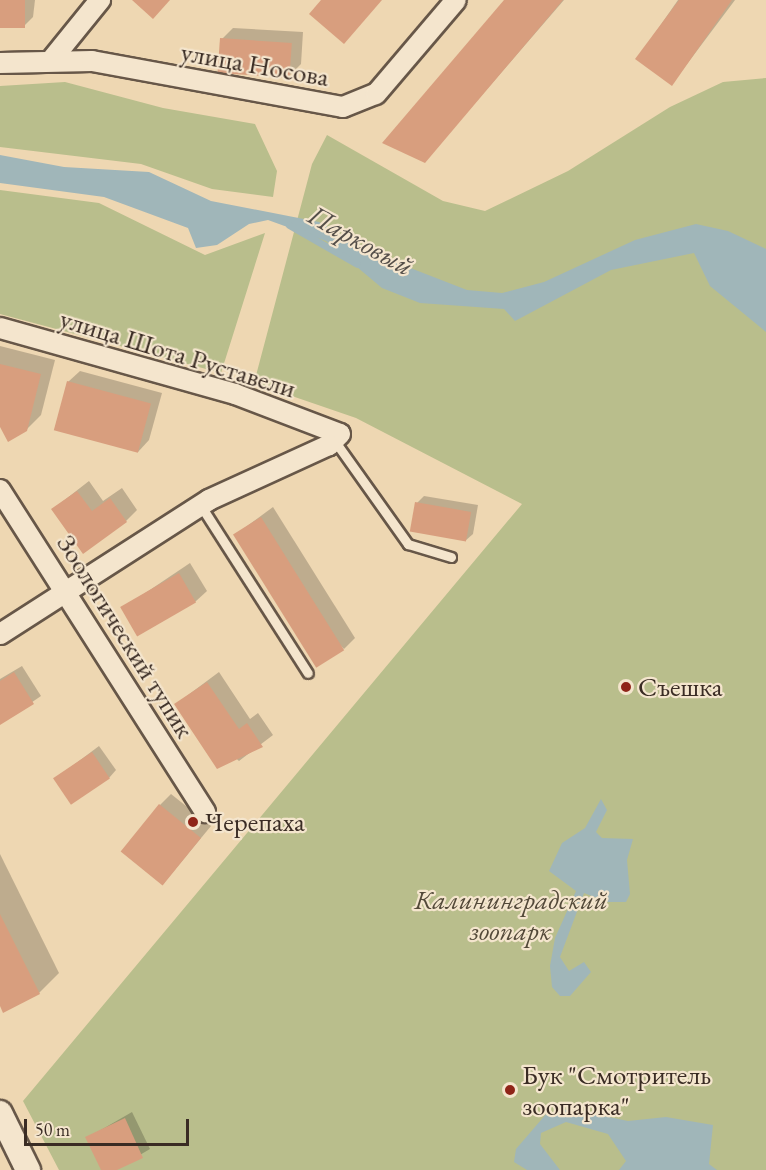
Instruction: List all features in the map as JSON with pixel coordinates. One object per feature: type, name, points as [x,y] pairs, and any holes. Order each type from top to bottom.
[{"type":"street","points":[[53,58],[100,0]]},
{"type":"street","name":"улица Носова","points":[[0,63],[53,58],[343,107],[376,94],[456,0]]},
{"type":"street","name":"улица Шота Руставели","points":[[0,328],[235,394],[337,437]]},
{"type":"street","points":[[0,634],[68,594],[201,506],[337,437]]},
{"type":"street","name":"Зоологический тупик","points":[[0,490],[205,812]]},
{"type":"street","points":[[0,1113],[28,1170]]},
{"type":"lane","points":[[337,437],[408,544],[451,557]]},
{"type":"lane","points":[[201,506],[308,673]]},
{"type":"green space","name":"Калининградский зоопарк","points":[[766,78],[766,1170],[59,1170],[23,1101],[522,504],[356,418],[254,383],[312,164],[327,135],[443,201],[485,211],[568,171],[670,107],[723,82]]},
{"type":"green space","points":[[65,82],[163,108],[255,124],[277,171],[273,197],[212,189],[141,164],[0,147],[0,86]]},
{"type":"green space","points":[[0,190],[99,203],[205,255],[265,233],[221,373],[0,314]]},
{"type":"water","points":[[0,155],[64,167],[149,172],[211,201],[319,222],[382,257],[467,290],[502,293],[544,282],[635,240],[696,224],[728,231],[766,249],[766,332],[710,286],[694,253],[611,270],[515,321],[504,309],[420,303],[382,288],[326,241],[268,220],[249,224],[217,245],[196,248],[188,228],[104,197],[0,183]]},
{"type":"water","points":[[601,799],[607,810],[596,832],[602,838],[633,839],[627,860],[630,894],[626,902],[607,902],[584,893],[560,957],[569,971],[584,962],[591,972],[570,996],[560,996],[552,987],[550,966],[555,938],[576,891],[549,871],[562,843],[585,828]]},
{"type":"water","points":[[570,1109],[628,1121],[666,1117],[713,1125],[709,1164],[717,1170],[619,1170],[626,1161],[608,1134],[566,1122],[541,1133],[540,1144],[560,1170],[527,1170],[514,1162],[516,1149],[547,1113]]},
{"type":"building","points":[[0,0],[25,0],[25,28],[0,28]]},
{"type":"building","points":[[132,0],[170,0],[153,19]]},
{"type":"building","points":[[321,0],[382,0],[344,44],[309,14]]},
{"type":"building","points":[[504,0],[563,0],[425,163],[382,143]]},
{"type":"building","points":[[679,0],[732,0],[672,86],[635,59]]},
{"type":"building","points":[[220,38],[292,43],[289,78],[218,73]]},
{"type":"building","points":[[0,364],[41,374],[27,431],[8,442],[0,427]]},
{"type":"building","points":[[67,381],[151,404],[138,453],[54,430]]},
{"type":"building","points":[[77,491],[92,511],[110,498],[127,522],[83,554],[51,509]]},
{"type":"building","points":[[415,502],[471,512],[466,541],[410,532]]},
{"type":"building","points":[[261,517],[344,650],[316,668],[233,534]]},
{"type":"building","points":[[179,573],[196,602],[137,636],[120,607]]},
{"type":"building","points":[[14,672],[34,704],[0,725],[0,681]]},
{"type":"building","points":[[207,682],[239,729],[247,723],[263,747],[217,769],[174,704]]},
{"type":"building","points":[[92,752],[110,779],[71,805],[53,778]]},
{"type":"building","points":[[159,804],[201,838],[163,885],[121,851]]},
{"type":"building","points":[[0,914],[40,994],[3,1013],[0,1006]]},
{"type":"building","points":[[125,1118],[143,1158],[117,1170],[101,1170],[85,1137]]},
{"type":"waterway","name":"Парковый","points":[[289,225],[357,264]]},
{"type":"place","name":"Съешка","points":[[626,687]]},
{"type":"place","name":"Черепаха","points":[[193,822]]},
{"type":"place","name":"Бук \"Смотритель зоопарка\"","points":[[510,1090]]}]
